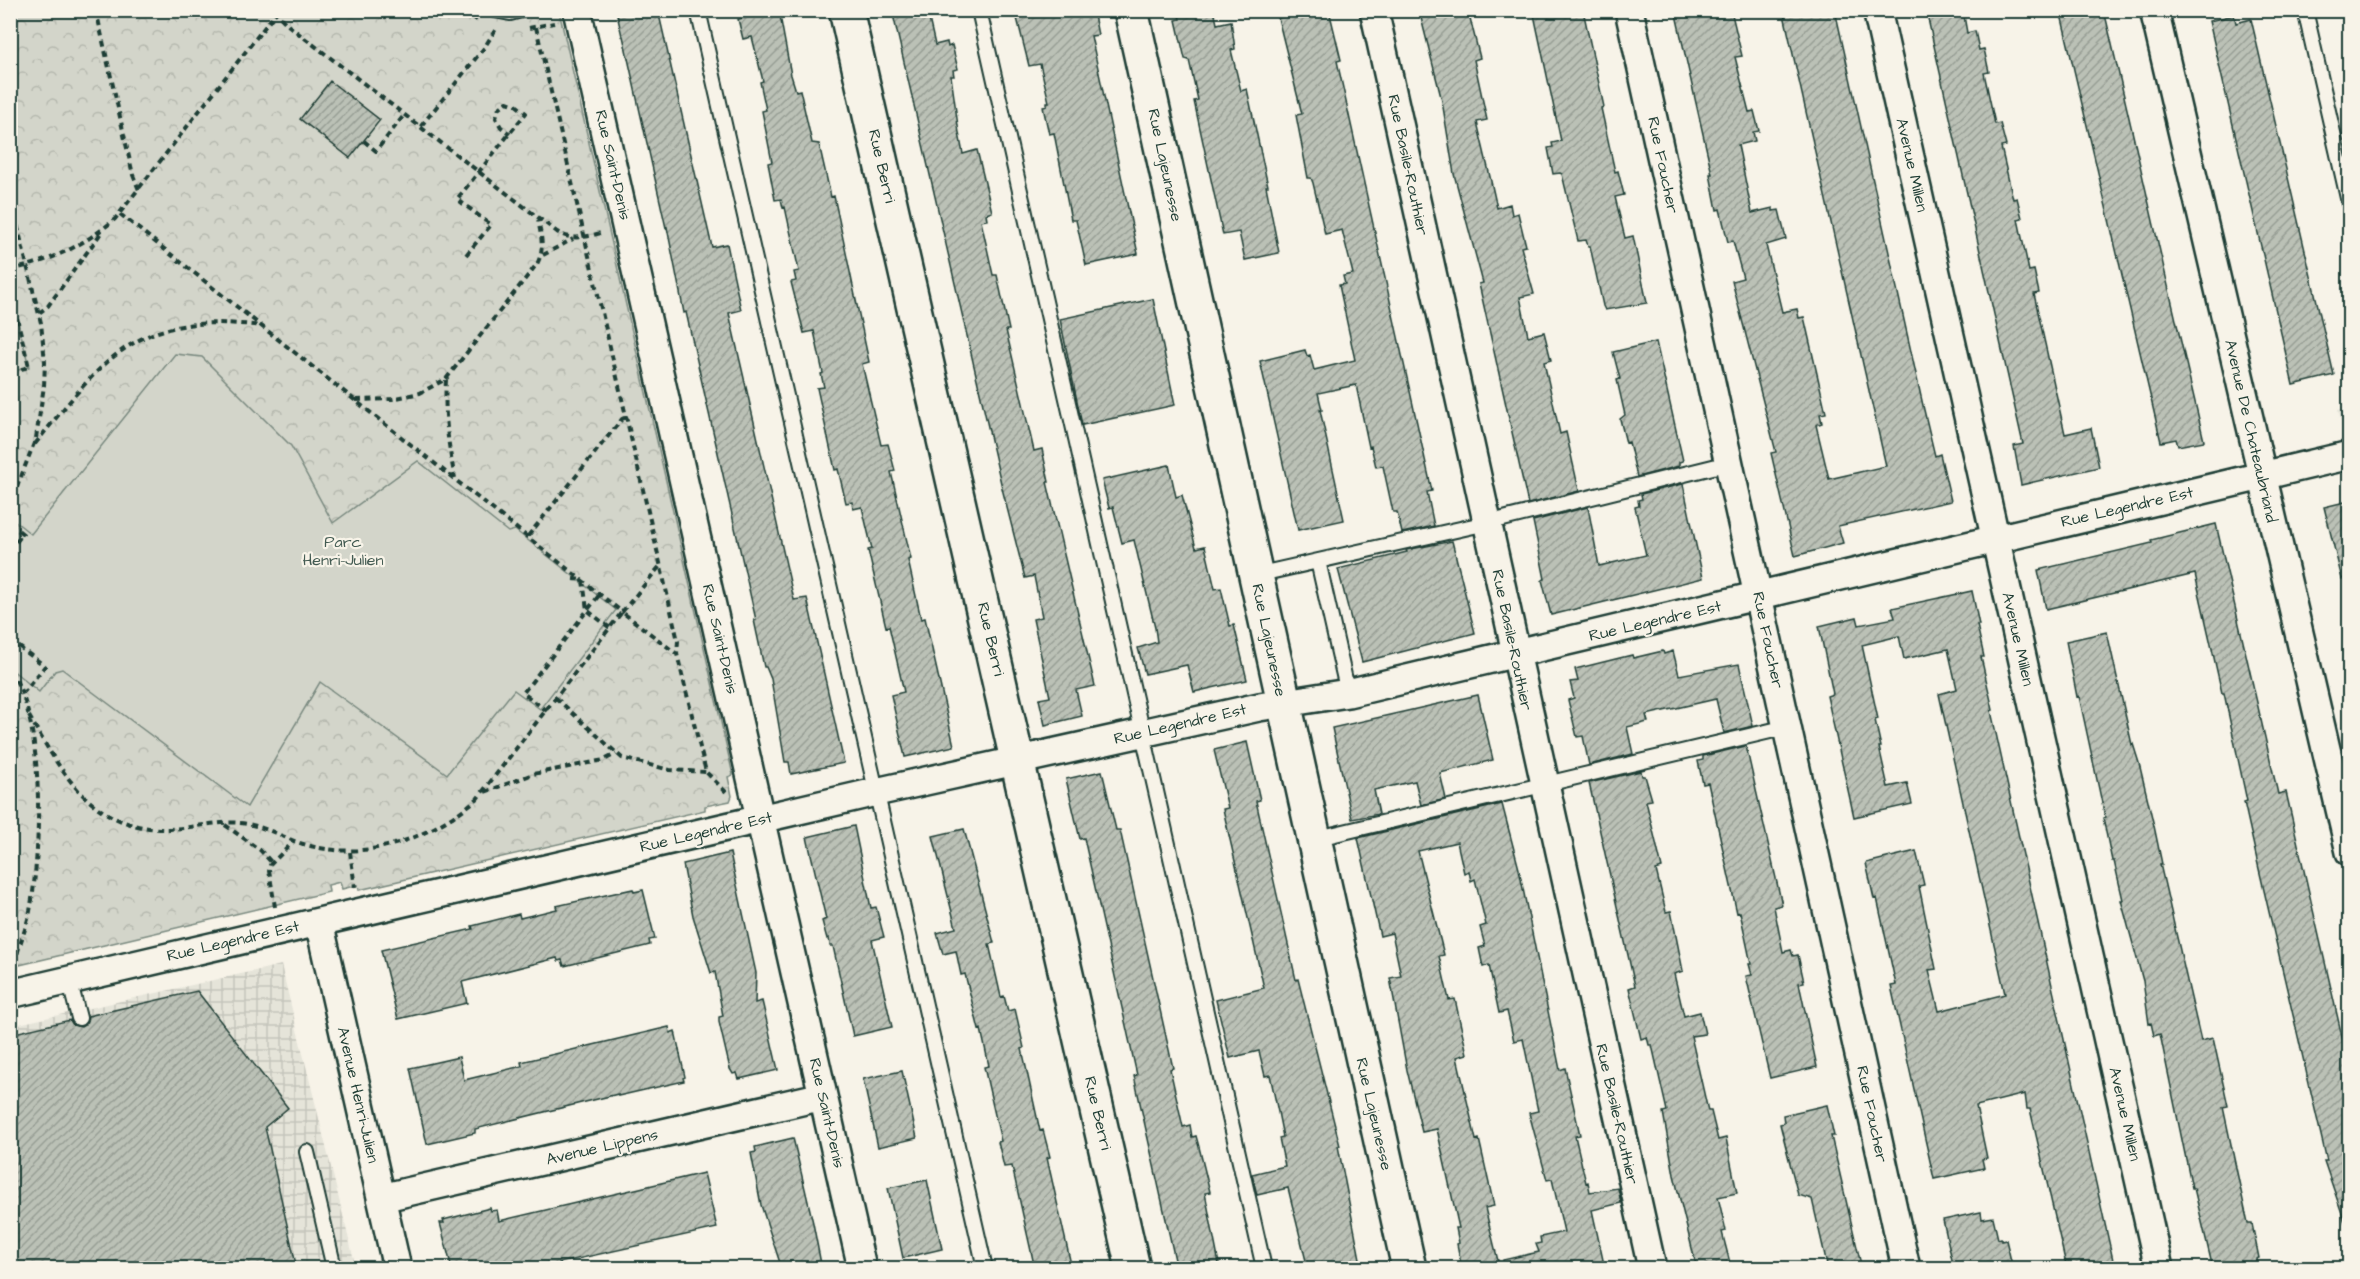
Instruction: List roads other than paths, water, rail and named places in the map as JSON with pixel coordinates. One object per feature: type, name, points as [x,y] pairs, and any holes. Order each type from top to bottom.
[{"type":"main road","name":"Rue Berri","points":[[846,10],[1133,1269]]},
{"type":"main road","name":"Rue Lajeunesse","points":[[1131,10],[1312,839],[1409,1269]]},
{"type":"street","name":"Rue Saint-Denis","points":[[576,10],[862,1269]]},
{"type":"street","name":"Rue Basile-Routhier","points":[[1374,10],[1652,1269]]},
{"type":"street","name":"Rue Foucher","points":[[1629,10],[1906,1269]]},
{"type":"street","name":"Avenue Millen","points":[[1877,10],[2159,1269]]},
{"type":"street","name":"Avenue De Chateaubriand","points":[[2154,10],[2349,852]]},
{"type":"street","name":"Rue Legendre Est","points":[[12,982],[69,979],[876,792],[1283,703],[1348,693],[2349,455]]},
{"type":"street","name":"Avenue Henri-Julien","points":[[319,922],[397,1269]]},
{"type":"street","name":"Avenue Lippens","points":[[381,1198],[823,1096]]},
{"type":"lane","points":[[495,10],[504,13],[521,10]]},
{"type":"lane","points":[[698,10],[985,1269]]},
{"type":"lane","points":[[979,10],[1264,1269]]},
{"type":"lane","points":[[2305,10],[2349,207]]},
{"type":"lane","points":[[1256,575],[1487,523],[1729,463]]},
{"type":"lane","points":[[1317,561],[1348,693]]},
{"type":"lane","points":[[1312,839],[1787,727]]},
{"type":"lane","points":[[69,979],[79,1018]]},
{"type":"lane","points":[[308,1152],[334,1269]]},
{"type":"park label","name":"Parc Henri-Julien","points":[[343,551]]}]
